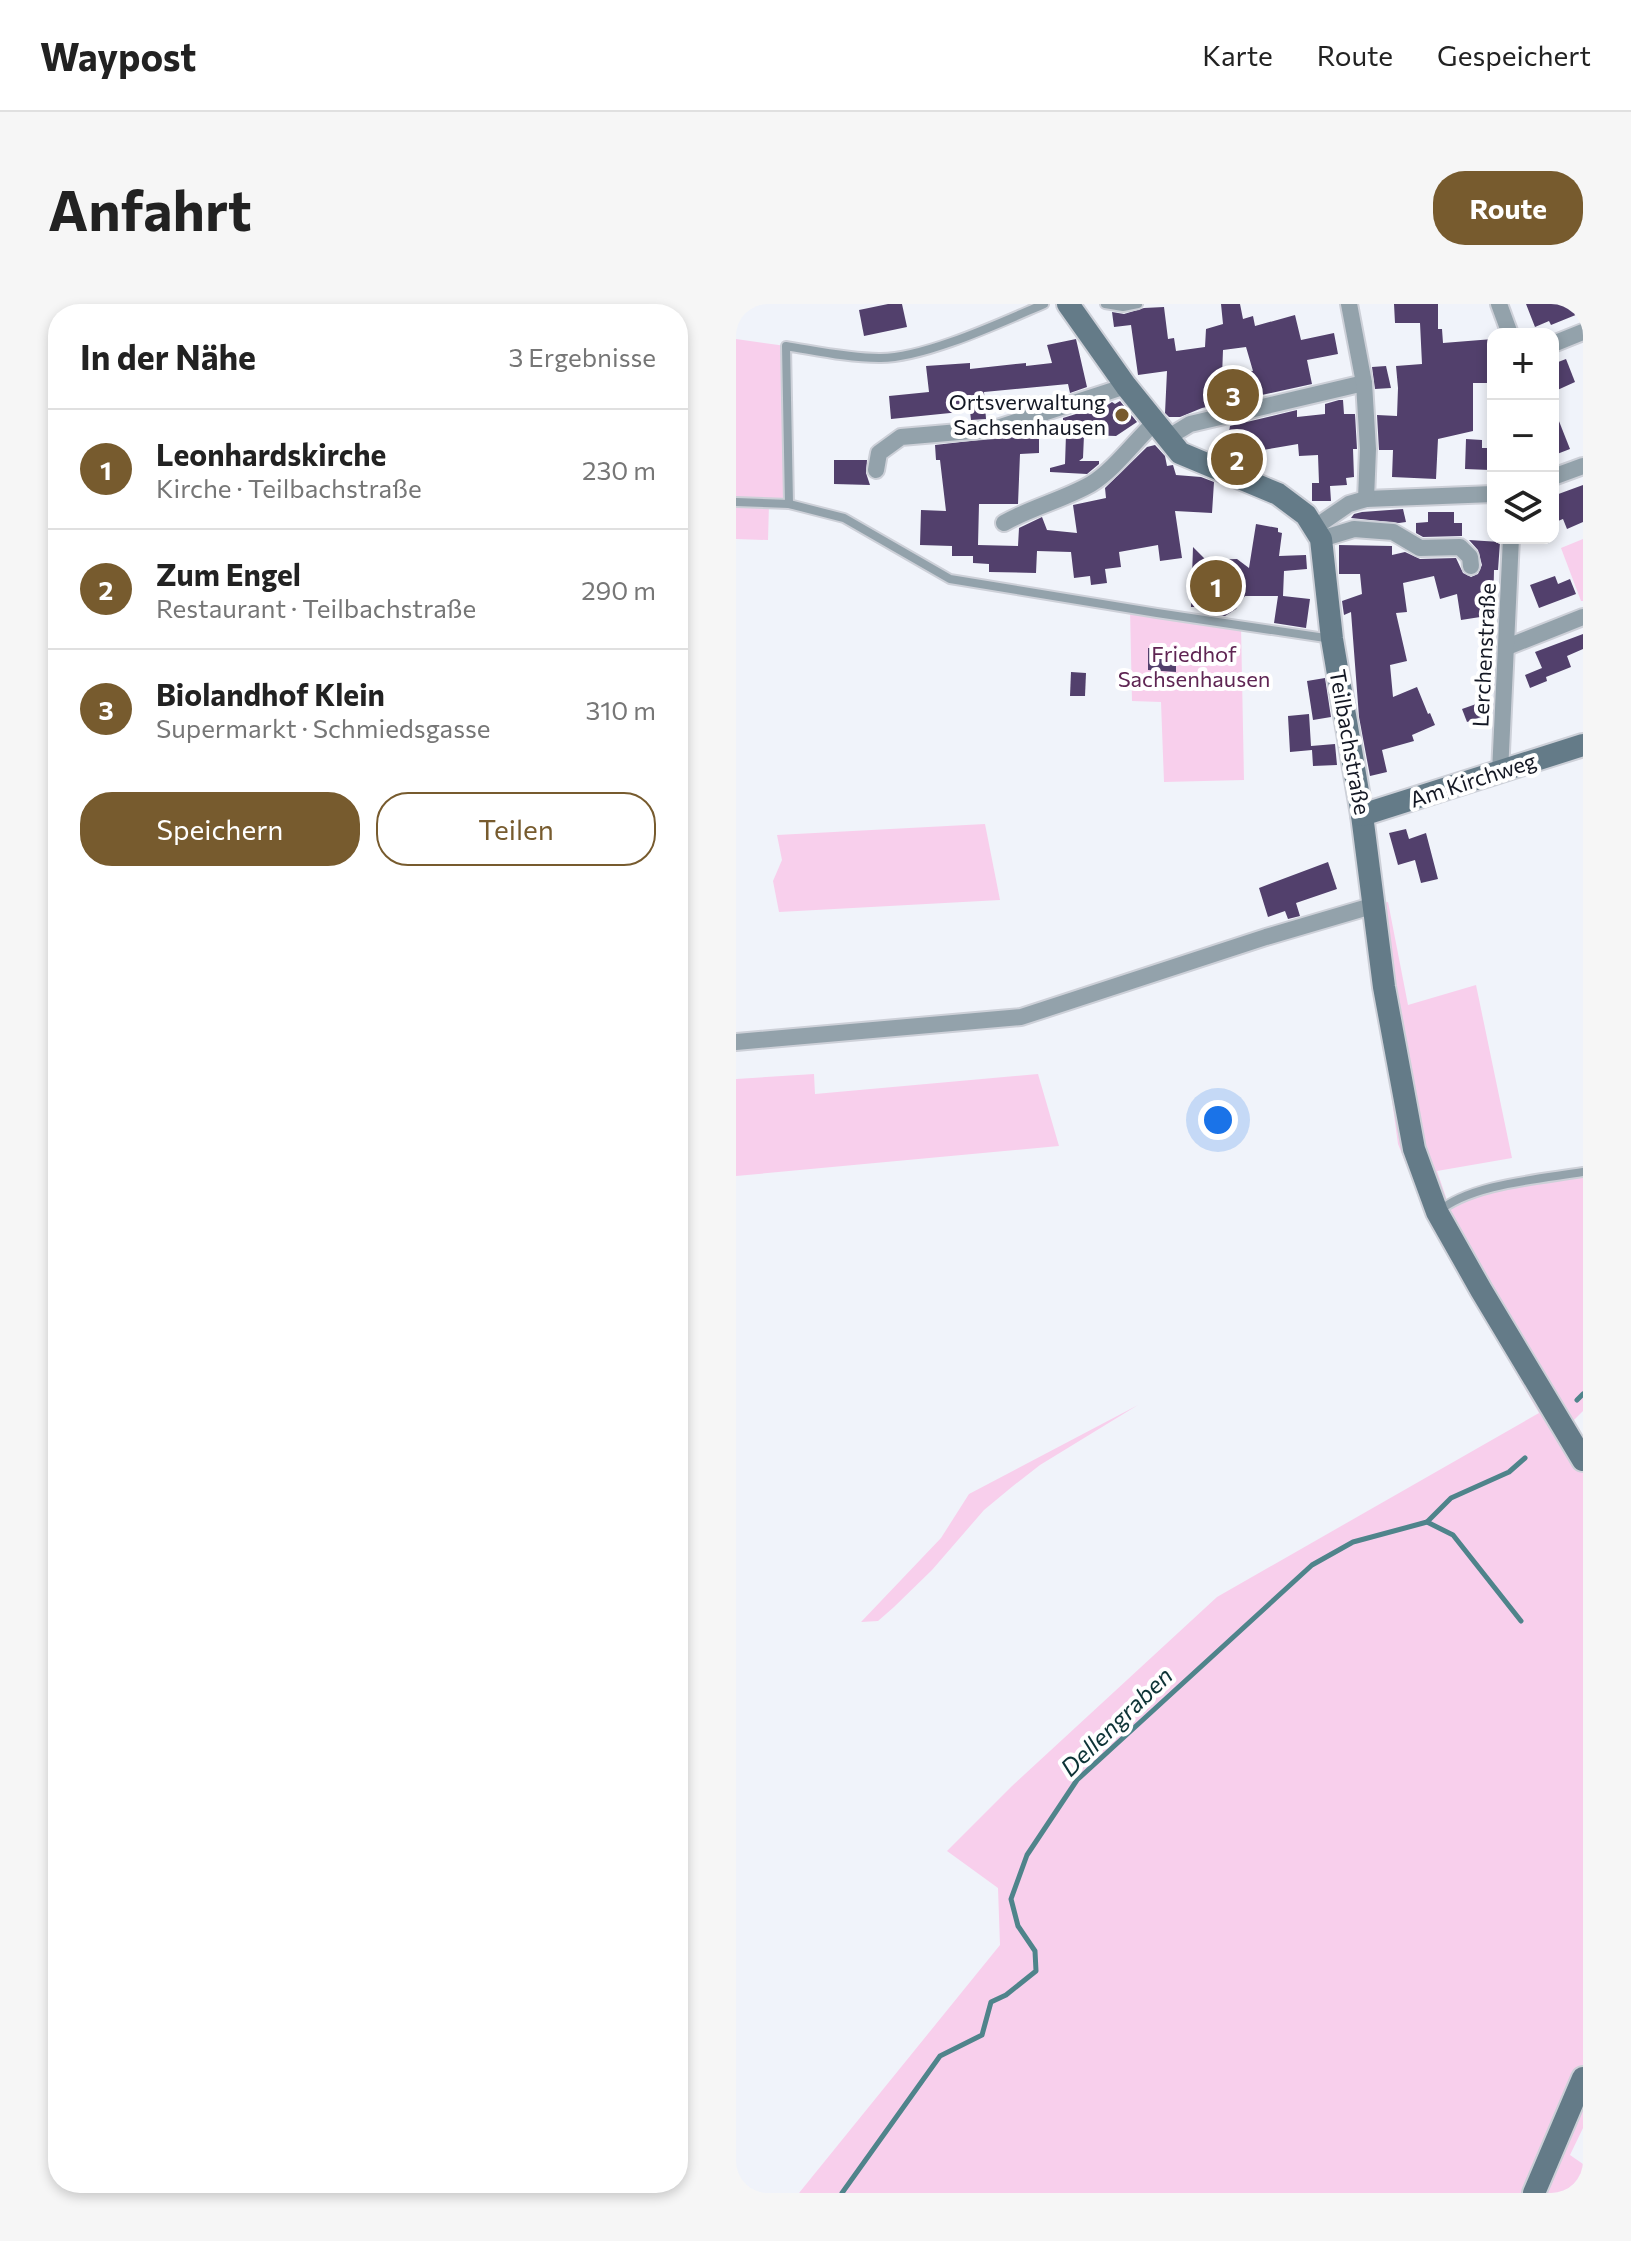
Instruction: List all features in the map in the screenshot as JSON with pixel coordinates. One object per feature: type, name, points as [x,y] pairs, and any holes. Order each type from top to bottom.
[{"type":"street","points":[[1068,304],[1126,386],[1180,453],[1278,494],[1306,515],[1318,534]]},
{"type":"street","points":[[1349,304],[1364,383],[1368,449],[1366,499]]},
{"type":"street","points":[[1499,304],[1508,328]]},
{"type":"street","points":[[1559,342],[1583,332]]},
{"type":"street","points":[[1004,523],[1027,509],[1069,495],[1095,481],[1161,430],[1364,383]]},
{"type":"street","points":[[876,470],[879,453],[901,437],[994,429],[1126,386]]},
{"type":"street","points":[[1559,475],[1583,466]]},
{"type":"street","points":[[1318,534],[1349,504],[1366,499],[1487,494]]},
{"type":"street","points":[[1318,534],[1354,529],[1393,532],[1420,548],[1460,547],[1470,557],[1471,566]]},
{"type":"street","name":"Teilbachstraße","points":[[1318,534],[1381,944],[1384,987],[1410,1133],[1437,1212],[1583,1460]]},
{"type":"street","name":"Lerchenstraße","points":[[1500,773],[1511,544]]},
{"type":"street","points":[[1507,647],[1583,617]]},
{"type":"street","name":"Am Kirchweg","points":[[1362,815],[1583,745]]},
{"type":"street","points":[[736,1042],[1021,1017],[1375,905]]},
{"type":"street","points":[[1534,2193],[1583,2078]]},
{"type":"lane","points":[[789,504],[786,346],[880,359],[901,356],[981,330],[1044,304]]},
{"type":"lane","points":[[1105,304],[1123,307],[1138,304]]},
{"type":"lane","points":[[736,502],[789,504],[844,518],[950,579],[1332,639]]},
{"type":"lane","points":[[1437,1212],[1448,1203],[1487,1190],[1583,1172]]},
{"type":"green space","points":[[736,339],[786,346],[789,504],[769,504],[768,540],[736,539]]},
{"type":"green space","points":[[1583,539],[1583,601],[1581,601],[1561,548]]},
{"type":"green space","name":"Friedhof Sachsenhausen","points":[[1130,609],[1241,626],[1244,780],[1164,782],[1161,702],[1132,701]]},
{"type":"green space","points":[[985,824],[1000,900],[779,912],[773,881],[782,860],[777,835]]},
{"type":"green space","points":[[1388,902],[1408,1005],[1476,985],[1512,1158],[1437,1171],[1448,1203],[1583,1172],[1583,1411],[1566,1428],[1583,1460],[1583,2128],[1570,2155],[1583,2164],[1583,2193],[799,2193],[1000,1945],[998,1888],[947,1851],[1012,1786],[1217,1597],[1539,1413],[1429,1222],[1398,1144],[1388,1072],[1384,987],[1375,905]]},
{"type":"green space","points":[[814,1074],[815,1094],[1038,1074],[1059,1146],[736,1176],[736,1079]]},
{"type":"green space","points":[[1138,1405],[1040,1465],[1013,1486],[984,1510],[932,1570],[894,1607],[878,1621],[861,1622],[941,1538],[969,1494]]},
{"type":"building","points":[[902,304],[907,327],[864,336],[859,310]]},
{"type":"building","points":[[1221,304],[1240,304],[1243,319],[1253,316],[1255,326],[1295,315],[1301,340],[1334,333],[1338,354],[1307,360],[1312,384],[1202,408],[1180,417],[1169,417],[1165,413],[1167,371],[1138,375],[1131,325],[1114,327],[1112,312],[1124,314],[1144,308],[1164,307],[1168,339],[1174,338],[1176,351],[1205,347],[1206,329],[1223,324]],"holes":[[[1246,347],[1253,371],[1222,377],[1223,350]]]},
{"type":"building","points":[[1394,304],[1438,304],[1438,329],[1442,329],[1443,343],[1487,339],[1487,383],[1473,383],[1473,431],[1438,439],[1436,479],[1392,477],[1393,450],[1379,450],[1377,415],[1397,416],[1396,366],[1422,364],[1420,323],[1395,323]]},
{"type":"building","points":[[1526,304],[1583,304],[1583,312],[1551,325],[1549,321],[1535,327]]},
{"type":"building","points":[[1076,339],[1087,387],[1070,393],[1068,384],[984,392],[986,419],[971,420],[970,411],[891,419],[889,396],[929,392],[926,366],[970,363],[970,369],[1052,363],[1047,345]]},
{"type":"building","points":[[1566,359],[1575,382],[1559,389],[1559,362]]},
{"type":"building","points":[[1386,366],[1391,388],[1375,389],[1372,367]]},
{"type":"building","points":[[1343,400],[1344,414],[1355,414],[1357,449],[1353,449],[1354,477],[1346,478],[1347,485],[1330,486],[1331,501],[1312,501],[1312,483],[1319,483],[1318,455],[1299,456],[1298,444],[1251,452],[1246,465],[1225,457],[1230,426],[1297,410],[1297,417],[1325,414],[1325,404]]},
{"type":"building","points":[[1120,401],[1137,422],[1116,436],[1084,435],[1083,458],[1079,461],[1099,461],[1099,464],[1087,474],[1050,472],[1050,468],[1065,464],[1063,418],[1092,409],[1094,414],[1112,402]]},
{"type":"building","points":[[1559,421],[1570,449],[1559,453]]},
{"type":"building","points":[[1039,433],[1039,453],[1020,454],[1018,504],[979,504],[978,545],[1018,546],[1019,528],[1042,517],[1047,530],[1077,533],[1073,505],[1106,498],[1105,488],[1147,447],[1155,445],[1165,456],[1167,466],[1173,465],[1176,475],[1201,477],[1214,482],[1212,513],[1175,511],[1182,558],[1160,561],[1158,545],[1119,552],[1121,567],[1105,569],[1107,583],[1091,585],[1090,576],[1074,578],[1071,552],[1037,551],[1036,573],[989,572],[989,564],[973,563],[973,556],[952,556],[952,546],[920,545],[921,510],[946,511],[940,460],[936,460],[935,445]]},
{"type":"building","points":[[1466,439],[1482,440],[1482,448],[1487,448],[1487,470],[1465,469]]},
{"type":"building","points":[[834,460],[867,460],[866,473],[870,485],[834,484]]},
{"type":"building","points":[[1583,485],[1583,522],[1567,529],[1563,519],[1559,521],[1559,494]]},
{"type":"building","points":[[1403,509],[1406,522],[1351,518],[1362,512]]},
{"type":"building","points":[[1428,512],[1454,512],[1454,523],[1462,523],[1462,536],[1423,537],[1416,533],[1416,523],[1428,522]]},
{"type":"building","points":[[1256,524],[1278,528],[1278,532],[1282,533],[1279,556],[1306,555],[1307,569],[1284,571],[1283,596],[1310,599],[1306,628],[1274,623],[1278,596],[1245,596],[1236,609],[1225,616],[1217,615],[1222,607],[1191,607],[1193,547],[1206,560],[1237,559],[1249,568]]},
{"type":"building","points":[[1469,540],[1500,544],[1498,570],[1494,570],[1493,615],[1461,620],[1457,594],[1440,599],[1434,576],[1403,583],[1407,612],[1396,613],[1407,661],[1390,665],[1393,697],[1417,687],[1435,725],[1412,735],[1414,741],[1382,750],[1387,772],[1370,776],[1359,717],[1351,612],[1344,615],[1342,601],[1362,594],[1360,574],[1339,574],[1339,545],[1392,546],[1392,555],[1405,552],[1420,559],[1456,558],[1463,573],[1471,577],[1478,574],[1482,565],[1478,550]]},
{"type":"building","points":[[1555,576],[1558,584],[1570,579],[1576,594],[1539,608],[1530,585]]},
{"type":"building","points":[[1583,634],[1583,649],[1567,656],[1571,667],[1546,677],[1547,681],[1530,688],[1525,675],[1542,668],[1535,652]]},
{"type":"building","points":[[1148,648],[1164,648],[1164,653],[1176,653],[1176,672],[1148,670]]},
{"type":"building","points":[[1071,672],[1086,673],[1085,696],[1070,696]]},
{"type":"building","points":[[1325,678],[1331,717],[1313,720],[1307,681]]},
{"type":"building","points":[[1479,703],[1484,716],[1467,722],[1462,709]]},
{"type":"building","points":[[1309,714],[1311,746],[1335,744],[1337,765],[1313,766],[1312,750],[1290,752],[1288,716]]},
{"type":"building","points":[[1406,829],[1409,839],[1426,833],[1438,879],[1421,883],[1415,860],[1398,865],[1389,833]]},
{"type":"building","points":[[1328,862],[1337,889],[1296,903],[1300,916],[1288,919],[1285,911],[1268,917],[1259,888]]},
{"type":"waterway","points":[[1577,1400],[1583,1394]]},
{"type":"waterway","name":"Dellengraben","points":[[842,2193],[940,2056],[982,2035],[991,2002],[1006,1995],[1036,1971],[1035,1951],[1018,1926],[1011,1899],[1027,1855],[1077,1780],[1312,1565],[1353,1542],[1427,1522],[1451,1498],[1509,1472],[1525,1458]]},
{"type":"waterway","points":[[1427,1522],[1453,1535],[1521,1621]]},
{"type":"place","name":"Biolandhof Klein","points":[[1233,395]]},
{"type":"place","name":"Ortsverwaltung Sachsenhausen","points":[[1122,415]]},
{"type":"place","name":"Zum Engel","points":[[1237,459]]},
{"type":"place","name":"Leonhardskirche","points":[[1216,586]]}]
